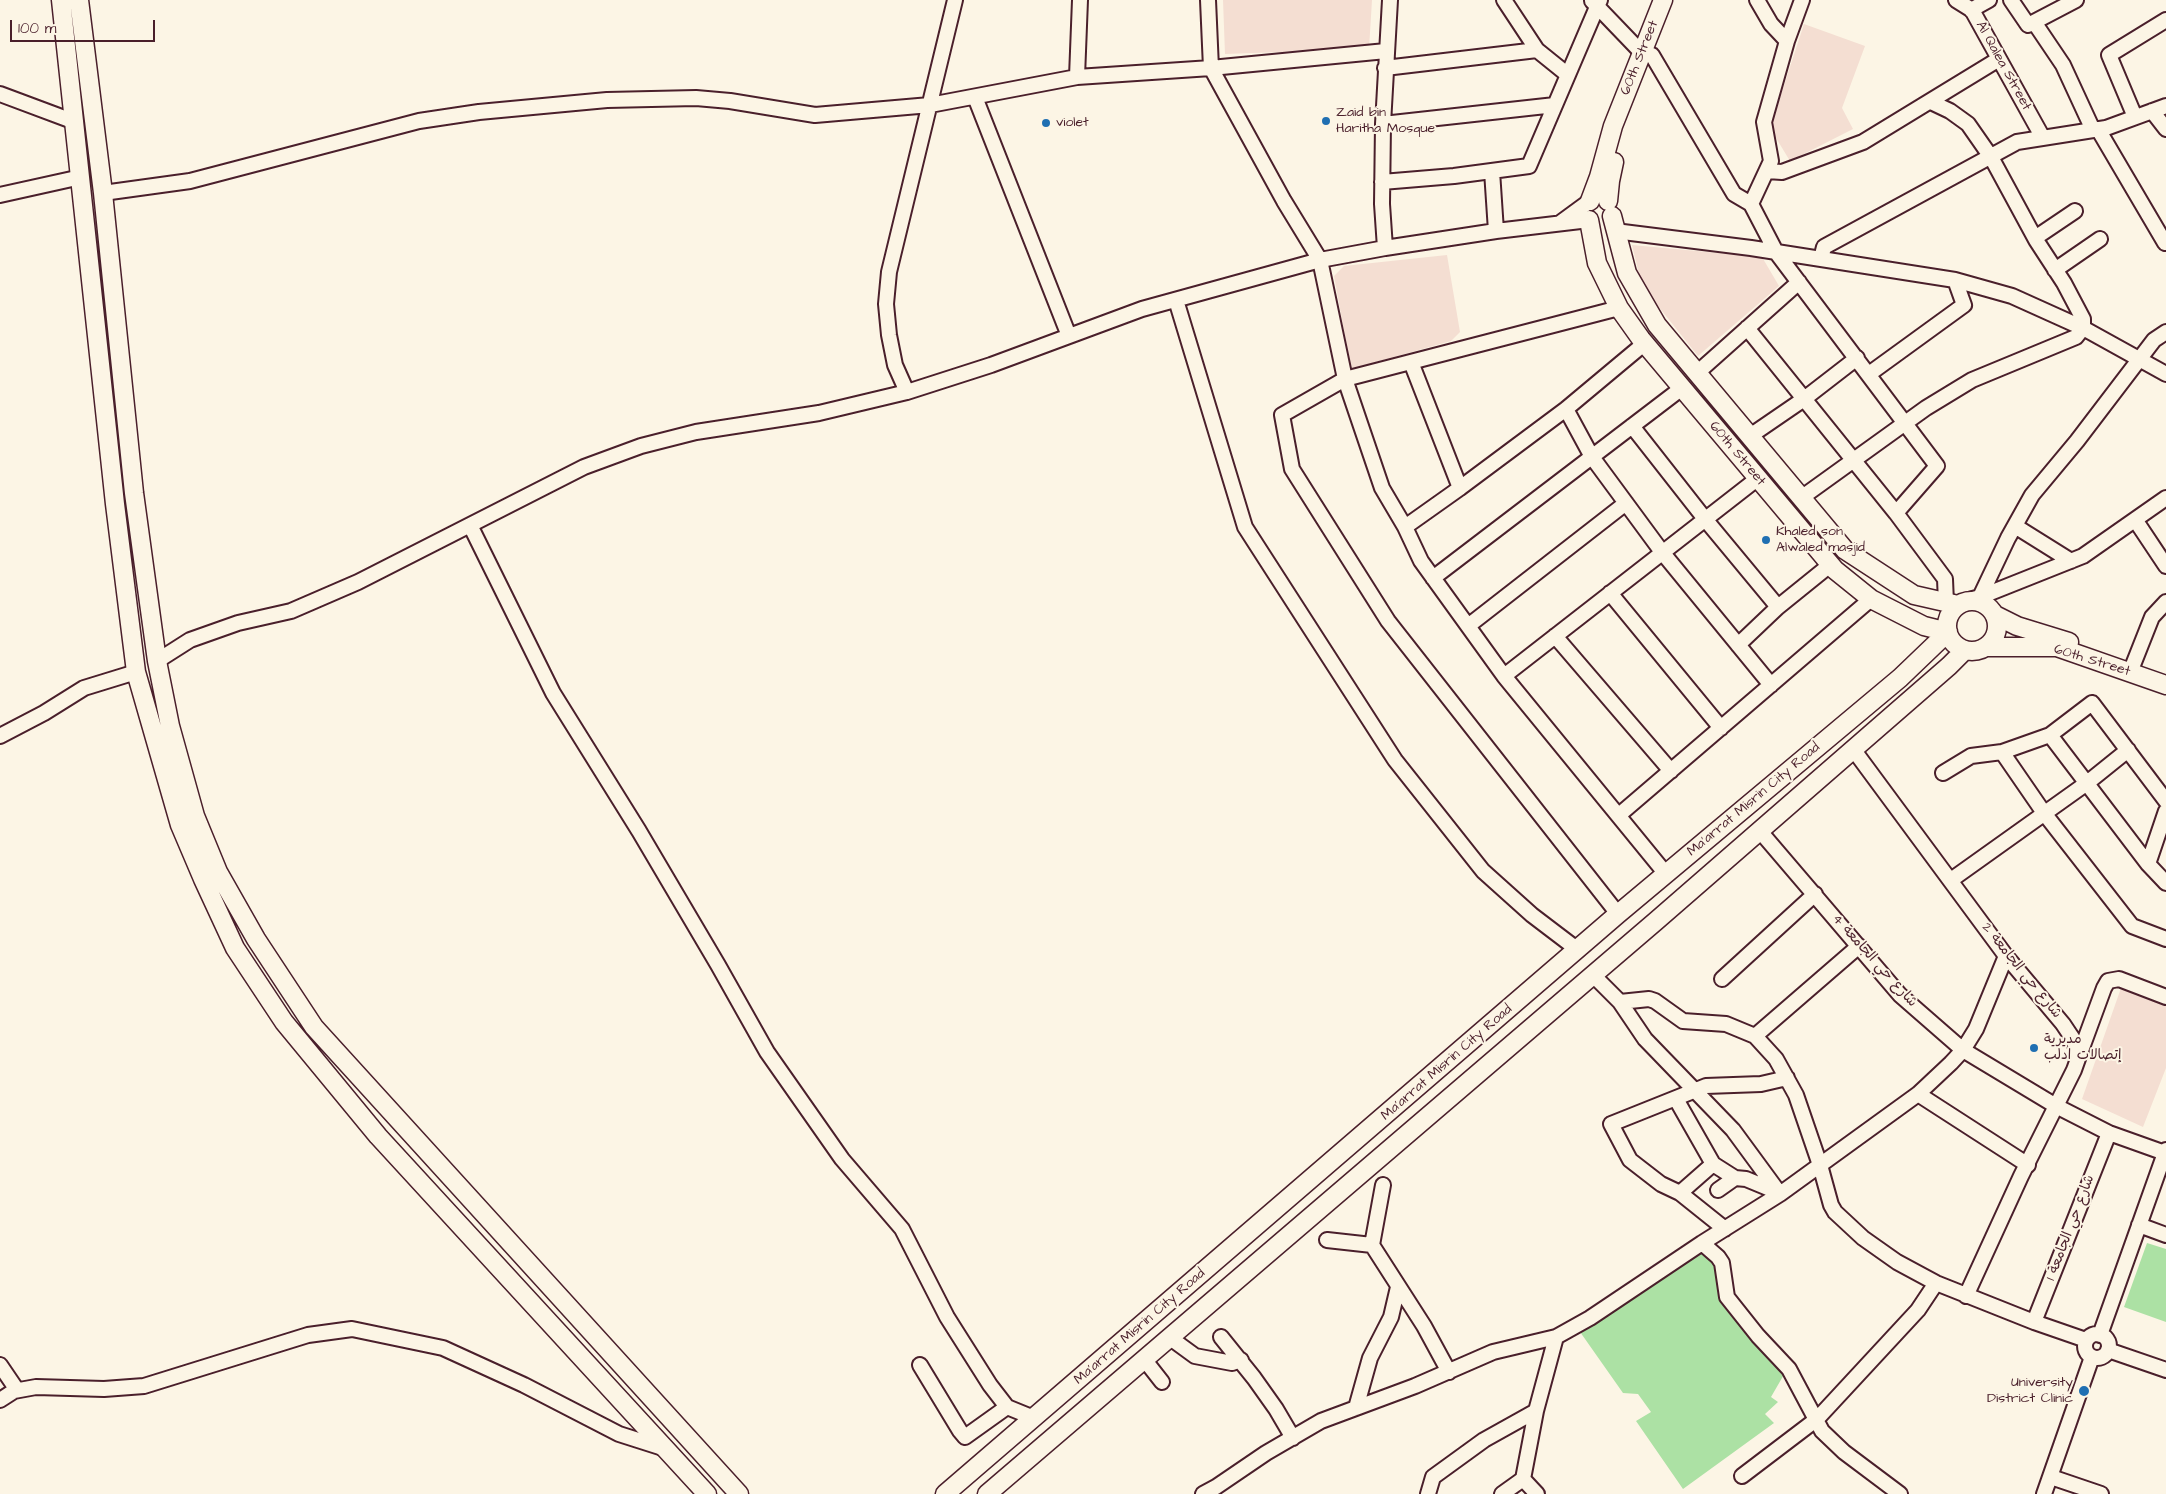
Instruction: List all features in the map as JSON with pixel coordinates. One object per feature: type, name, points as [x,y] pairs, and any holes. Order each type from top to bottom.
[{"type":"main road","points":[[61,0],[115,504],[136,672],[180,825],[235,948],[284,1022],[378,1136],[707,1494]]},
{"type":"main road","points":[[79,0],[103,193],[134,493],[157,661],[170,726],[195,816],[218,872],[256,939],[314,1027],[739,1494]]},
{"type":"main road","name":"60th Street","points":[[1663,0],[1618,146],[1610,181],[1612,216],[1627,273],[1653,318],[1845,550],[1897,586],[1914,595],[1963,601]]},
{"type":"main road","name":"60th Street","points":[[1590,201],[1599,177],[1613,126],[1674,0]]},
{"type":"main road","points":[[65,40],[84,37]]},
{"type":"main road","points":[[1599,197],[1612,216],[1609,221],[1598,225],[1589,220],[1585,210],[1590,201],[1599,197]]},
{"type":"main road","name":"60th Street","points":[[1589,220],[1597,263],[1619,308],[1645,343],[1830,565],[1871,599],[1924,626],[1948,632]]},
{"type":"main road","points":[[1904,617],[1914,595]]},
{"type":"main road","points":[[1963,601],[1983,603],[1995,615],[1998,624],[1997,633],[1987,647],[1979,650],[1965,650],[1953,643],[1948,632],[1948,618],[1963,601]]},
{"type":"main road","name":"60th Street","points":[[1995,615],[2017,626],[2166,676]]},
{"type":"main road","name":"Ma'arrat Misrin City Road","points":[[945,1494],[1618,914],[1900,678],[1948,632]]},
{"type":"main road","name":"60th Street","points":[[1987,647],[2057,647],[2166,685]]},
{"type":"main road","name":"Ma'arrat Misrin City Road","points":[[987,1494],[1595,973],[1949,666],[1965,650]]},
{"type":"main road","points":[[1578,950],[1595,973]]},
{"type":"street","points":[[907,392],[895,365],[888,335],[887,288],[889,272],[955,0]]},
{"type":"street","points":[[1077,77],[1080,0]]},
{"type":"street","points":[[1208,0],[1211,68],[1284,201],[1320,260],[1345,379],[1382,488],[1405,527],[1421,561],[1504,676],[1666,874]]},
{"type":"street","points":[[1385,248],[1382,182],[1383,124],[1390,0]]},
{"type":"street","points":[[1504,0],[1536,50],[1568,75]]},
{"type":"street","points":[[1757,0],[1771,24],[1786,41]]},
{"type":"street","points":[[1751,204],[1771,162],[1764,122],[1786,41],[1802,0]]},
{"type":"street","name":"Al Qalea Street","points":[[1956,0],[1971,10],[2043,138]]},
{"type":"street","points":[[1971,10],[1989,0]]},
{"type":"street","points":[[2011,0],[2028,25],[2076,0]]},
{"type":"street","points":[[1382,182],[1529,166],[1568,75],[1596,2],[1647,54],[1734,194],[1751,204],[1776,252],[1937,466],[1896,513]]},
{"type":"street","points":[[2135,117],[2109,55],[2166,20]]},
{"type":"street","points":[[2034,22],[2063,65],[2096,130],[2165,242]]},
{"type":"street","points":[[1385,68],[1536,50]]},
{"type":"street","points":[[103,193],[190,181],[420,121],[479,112],[607,100],[696,98],[730,101],[816,115],[930,106],[1077,77],[1211,68],[1386,51]]},
{"type":"street","points":[[1767,170],[1782,172],[1863,142],[1999,59]]},
{"type":"street","points":[[0,94],[75,122]]},
{"type":"street","points":[[976,97],[1069,336]]},
{"type":"street","points":[[1802,498],[1926,408],[1972,380],[2076,337],[2083,328],[2083,319],[2034,238],[1991,157],[1968,124],[1931,102]]},
{"type":"street","points":[[1383,124],[1555,105]]},
{"type":"street","points":[[1821,259],[1824,247],[2017,142],[2096,130],[2166,106]]},
{"type":"street","points":[[2152,111],[2166,129]]},
{"type":"street","points":[[1492,171],[1496,231]]},
{"type":"street","points":[[0,195],[81,176]]},
{"type":"street","points":[[1560,223],[1590,201]]},
{"type":"street","points":[[2034,238],[2075,211]]},
{"type":"street","points":[[1612,216],[1776,252],[1954,280],[2012,296],[2083,328],[2166,374]]},
{"type":"street","points":[[157,661],[190,640],[238,623],[291,612],[358,582],[584,467],[641,446],[696,432],[819,413],[907,392],[991,365],[1142,309],[1320,260],[1496,231],[1589,220]]},
{"type":"street","points":[[2055,270],[2100,239]]},
{"type":"street","points":[[1869,374],[1964,305],[1954,280]]},
{"type":"street","points":[[1697,373],[1799,282]]},
{"type":"street","points":[[1176,300],[1245,527],[1395,760],[1484,871],[1532,914],[1578,950]]},
{"type":"street","points":[[1618,914],[1388,620],[1292,469],[1282,415],[1345,379],[1619,308]]},
{"type":"street","points":[[1747,328],[1896,513],[1963,601]]},
{"type":"street","points":[[1963,601],[2015,526],[2032,495],[2077,441],[2154,340],[2166,332]]},
{"type":"street","points":[[1405,527],[1566,409],[1645,343]]},
{"type":"street","points":[[1750,436],[1804,399],[1857,358]]},
{"type":"street","points":[[1410,362],[1460,488]]},
{"type":"street","points":[[1433,578],[1682,388]]},
{"type":"street","points":[[1566,409],[1592,457],[1662,552],[1771,685]]},
{"type":"street","points":[[1632,426],[1705,519],[1778,607]]},
{"type":"street","points":[[1504,676],[1757,478]]},
{"type":"street","points":[[1963,601],[2083,556],[2136,521],[2166,498]]},
{"type":"street","points":[[1468,626],[1626,502]]},
{"type":"street","points":[[2136,521],[2166,566]]},
{"type":"street","points":[[470,525],[554,693],[644,840],[767,1052],[842,1159],[902,1229],[947,1317],[990,1385],[1007,1407],[1034,1418]]},
{"type":"street","points":[[2015,526],[2071,561]]},
{"type":"street","points":[[1738,645],[1778,607],[1830,565]]},
{"type":"street","points":[[1610,593],[1721,728]]},
{"type":"street","points":[[1619,815],[1871,599]]},
{"type":"street","points":[[2134,665],[2152,617],[2166,602]]},
{"type":"street","points":[[1555,636],[1671,771]]},
{"type":"street","points":[[2,731],[44,713],[84,688],[136,672]]},
{"type":"street","points":[[1943,773],[1971,756],[2002,752],[2050,735],[2092,702],[2166,801]]},
{"type":"street","points":[[2050,735],[2148,864],[2166,883]]},
{"type":"street","name":"شارع حي الجامعة 2","points":[[1852,749],[2006,956],[2063,1024],[2073,1040],[2079,1056]]},
{"type":"street","points":[[1951,880],[2087,783],[2128,750]]},
{"type":"street","points":[[2002,752],[2044,813],[2132,926],[2166,939]]},
{"type":"street","points":[[2148,864],[2166,811]]},
{"type":"street","name":"شارع حي الجامعة 4","points":[[1759,830],[1900,995],[1963,1050],[2056,1106],[2109,1133],[2165,1152]]},
{"type":"street","points":[[1722,979],[1815,894]]},
{"type":"street","points":[[1755,1036],[1860,946]]},
{"type":"street","points":[[1203,1494],[1218,1492],[1266,1453],[1321,1421],[1449,1372],[1493,1352],[1556,1337],[1590,1318],[1702,1243],[1780,1194],[1918,1094],[1963,1050],[1976,1029],[2006,956]]},
{"type":"street","points":[[1595,973],[1620,1002],[1640,1033],[1733,1130],[1780,1194]]},
{"type":"street","points":[[1966,1296],[2074,1070],[2104,988],[2108,982],[2119,979],[2166,997]]},
{"type":"street","points":[[1620,1002],[1649,999],[1655,1001],[1683,1021],[1726,1024],[1755,1036],[1767,1048],[1796,1094],[1820,1165],[1828,1197],[1835,1212],[1863,1238],[1890,1257],[1936,1283],[2034,1322],[2086,1340]]},
{"type":"street","points":[[1725,1229],[1680,1192],[1661,1184],[1630,1160],[1611,1124],[1712,1084],[1761,1084],[1787,1078]]},
{"type":"street","points":[[1918,1094],[2028,1165]]},
{"type":"street","points":[[1676,1099],[1713,1164],[1741,1179],[1780,1194]]},
{"type":"street","name":"شارع حي الجامعة 1","points":[[2034,1322],[2109,1133]]},
{"type":"street","points":[[2100,1335],[2165,1152]]},
{"type":"street","points":[[1718,1190],[1741,1179],[1756,1160]]},
{"type":"street","points":[[1680,1192],[1713,1164]]},
{"type":"street","points":[[1383,1185],[1372,1245],[1424,1326],[1449,1372]]},
{"type":"street","points":[[2139,1225],[2166,1235]]},
{"type":"street","points":[[1327,1240],[1372,1245]]},
{"type":"street","points":[[1702,1243],[1722,1263],[1727,1297],[1758,1336],[1789,1369],[1822,1430],[1844,1452],[1900,1494]]},
{"type":"street","points":[[1742,1476],[1817,1419],[1923,1304],[1936,1283]]},
{"type":"street","points":[[1356,1408],[1370,1358],[1391,1317],[1398,1287]]},
{"type":"street","points":[[0,1400],[17,1390],[36,1387],[104,1389],[144,1386],[308,1335],[352,1329],[443,1348],[524,1385],[619,1434],[666,1449]]},
{"type":"street","points":[[2095,1334],[2100,1335],[2108,1341],[2108,1350],[2102,1357],[2092,1357],[2085,1350],[2086,1340],[2095,1334]]},
{"type":"street","points":[[1169,1337],[1195,1356],[1232,1363],[1242,1360]]},
{"type":"street","points":[[1221,1337],[1242,1360],[1276,1409],[1293,1438]]},
{"type":"street","points":[[1502,1494],[1523,1479],[1536,1411],[1556,1337]]},
{"type":"street","points":[[2108,1350],[2166,1370]]},
{"type":"street","points":[[2044,1494],[2092,1357]]},
{"type":"street","points":[[1144,1359],[1162,1382]]},
{"type":"street","points":[[0,1365],[17,1390]]},
{"type":"street","points":[[920,1365],[960,1431],[965,1436],[1007,1407]]},
{"type":"street","points":[[1428,1494],[1432,1477],[1484,1440],[1536,1411]]},
{"type":"street","points":[[2051,1477],[2101,1494]]},
{"type":"street","points":[[1523,1479],[1537,1494]]},
{"type":"shaded area","points":[[1223,0],[1372,0],[1369,49],[1225,54]]},
{"type":"shaded area","points":[[1804,24],[1865,46],[1842,108],[1853,129],[1790,161],[1770,128]]},
{"type":"shaded area","points":[[1632,245],[1762,257],[1779,286],[1698,356],[1642,286]]},
{"type":"shaded area","points":[[1447,255],[1460,332],[1451,341],[1351,369],[1334,276],[1344,266]]},
{"type":"shaded area","points":[[2121,988],[2166,1005],[2166,1068],[2143,1127],[2082,1099]]},
{"type":"green space","points":[[2147,1243],[2166,1249],[2166,1322],[2124,1307]]},
{"type":"green space","points":[[1699,1251],[1716,1265],[1722,1297],[1786,1371],[1771,1397],[1778,1402],[1765,1414],[1774,1423],[1683,1489],[1636,1421],[1651,1412],[1638,1394],[1623,1393],[1578,1329],[1655,1284]]},
{"type":"place","name":"Zaid bin Haritha Mosque","points":[[1326,121]]},
{"type":"place","name":"violet","points":[[1046,123]]},
{"type":"place","name":"Khaled son Alwaled masjid","points":[[1766,540]]},
{"type":"place","name":"مديرية إتصالات ادلب","points":[[2034,1048]]},
{"type":"place","name":"University District Clinic","points":[[2084,1391]]}]
